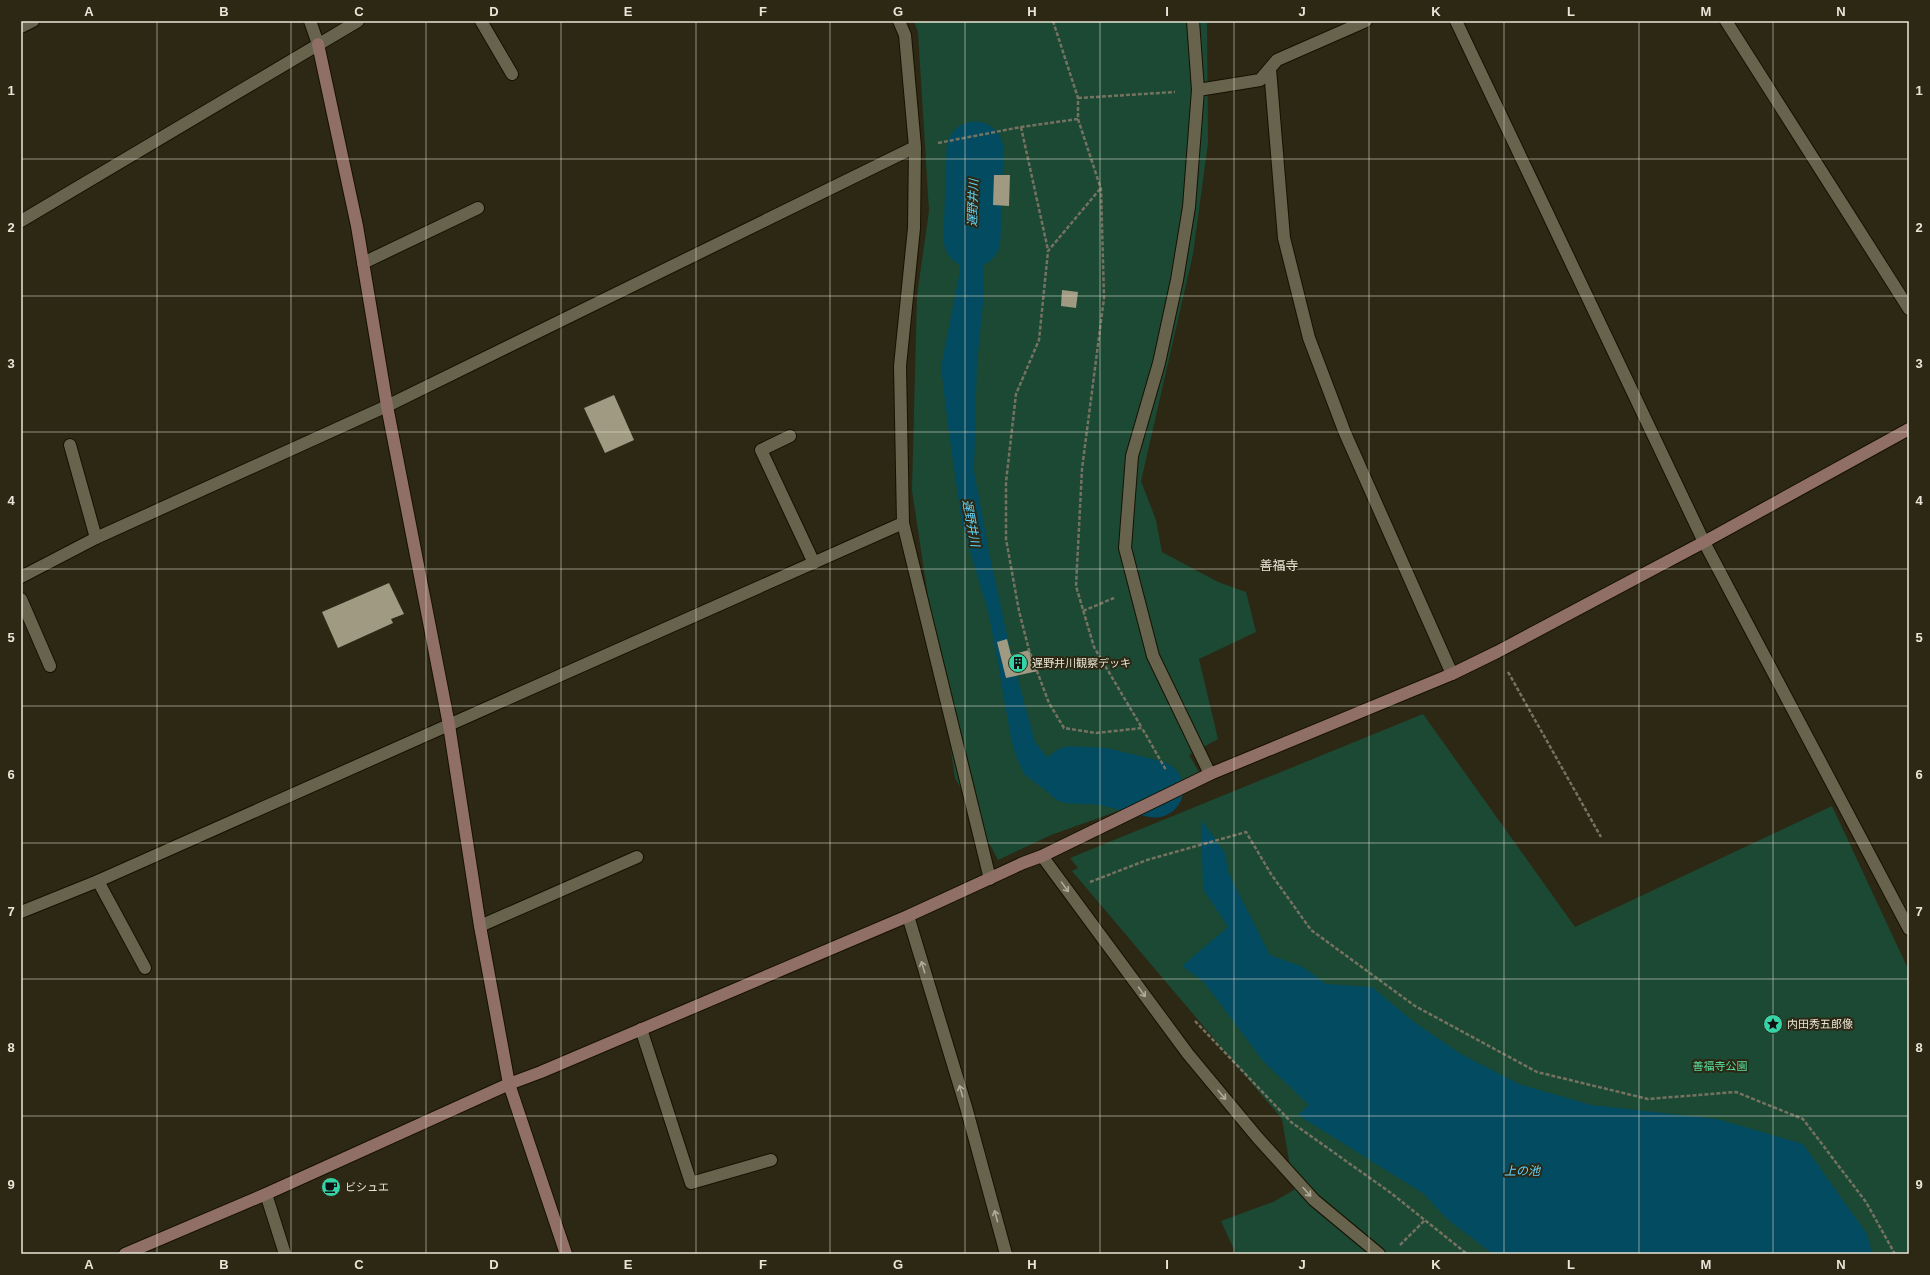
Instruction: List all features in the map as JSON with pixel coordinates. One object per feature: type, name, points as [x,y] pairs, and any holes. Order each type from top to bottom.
[{"type":"street","points":[[21,27],[32,21]]},
{"type":"street","points":[[310,21],[318,44],[357,226],[387,406],[449,725],[480,926],[509,1084],[566,1254]]},
{"type":"street","points":[[21,221],[358,21]]},
{"type":"street","points":[[481,21],[512,74]]},
{"type":"street","points":[[899,21],[905,35],[915,147],[914,228],[900,366],[903,523],[990,879]]},
{"type":"street","points":[[1193,21],[1198,90],[1189,207],[1177,280],[1159,363],[1132,456],[1125,548],[1153,656],[1210,774]]},
{"type":"street","points":[[1198,90],[1260,80],[1277,60],[1366,21]]},
{"type":"street","points":[[1456,21],[1704,542],[1909,929]]},
{"type":"street","points":[[1726,21],[1909,309]]},
{"type":"street","points":[[1270,69],[1284,238],[1310,338],[1345,433],[1452,674]]},
{"type":"street","points":[[21,578],[96,538],[387,406],[915,147]]},
{"type":"street","points":[[363,263],[478,208]]},
{"type":"street","points":[[125,1254],[266,1194],[509,1084],[908,916],[1023,863],[1042,856],[1210,774],[1452,674],[1497,652],[1704,542],[1909,429]]},
{"type":"street","points":[[790,436],[761,450],[814,563]]},
{"type":"street","points":[[70,445],[96,538]]},
{"type":"street","points":[[21,912],[98,881],[903,523]]},
{"type":"street","points":[[21,600],[50,666]]},
{"type":"street","points":[[1042,856],[1188,1054],[1257,1137],[1314,1200],[1379,1254]]},
{"type":"street","points":[[480,926],[637,857]]},
{"type":"street","points":[[98,881],[145,968]]},
{"type":"street","points":[[908,916],[966,1107],[1006,1254]]},
{"type":"street","points":[[641,1029],[691,1183],[771,1160]]},
{"type":"street","points":[[266,1194],[285,1254]]},
{"type":"path","points":[[1053,21],[1078,98],[1078,119],[1101,189],[1104,298],[1082,469],[1076,586],[1094,647],[1178,789]]},
{"type":"path","points":[[1078,98],[1198,90]]},
{"type":"path","points":[[915,147],[1021,127],[1078,119]]},
{"type":"path","points":[[1021,127],[1048,250],[1039,340],[1016,394],[1006,482],[1006,539],[1018,606],[1029,650],[1049,703],[1064,728],[1096,733],[1142,728]]},
{"type":"path","points":[[1048,250],[1101,189]]},
{"type":"path","points":[[1083,611],[1136,590]]},
{"type":"path","points":[[1497,652],[1601,837]]},
{"type":"path","points":[[1088,883],[1147,860],[1246,832],[1271,874],[1311,930],[1415,1006],[1537,1072],[1648,1099],[1736,1092],[1803,1119],[1866,1202],[1895,1254]]},
{"type":"path","points":[[1193,1019],[1291,1122],[1391,1193],[1468,1254]]},
{"type":"path","points":[[1397,1248],[1425,1220]]},
{"type":"green space","points":[[914,21],[1207,21],[1208,143],[1193,254],[1141,481],[1156,520],[1162,552],[1218,582],[1246,592],[1256,632],[1199,659],[1218,739],[1189,755],[1199,772],[1138,804],[1051,835],[998,860],[955,778],[912,490],[917,296],[929,211],[918,32]]},
{"type":"green space","name":"善福寺公園","points":[[1423,714],[1575,927],[1832,806],[1909,971],[1909,1254],[1236,1254],[1221,1221],[1273,1202],[1294,1190],[1282,1119],[1072,871],[1078,868],[1070,858]]},
{"type":"water","points":[[967,159],[984,160],[983,303],[977,363],[974,471],[989,552],[1012,658],[1035,742],[1046,756],[1063,763],[1090,764],[1121,770],[1154,782],[1136,799],[1123,789],[1103,787],[1083,792],[1049,793],[1024,774],[1016,756],[1011,738],[989,615],[962,524],[941,367],[959,276]]},
{"type":"water","name":"上の池","points":[[1201,819],[1225,853],[1228,872],[1270,955],[1303,967],[1326,984],[1372,987],[1414,1022],[1461,1054],[1519,1084],[1591,1105],[1717,1119],[1803,1144],[1867,1234],[1872,1254],[1493,1254],[1447,1219],[1424,1194],[1298,1115],[1309,1105],[1263,1061],[1204,982],[1182,966],[1228,927],[1203,889]]},
{"type":"building","points":[[994,175],[1010,175],[1009,206],[993,205]]},
{"type":"building","points":[[1062,290],[1078,292],[1076,308],[1061,306]]},
{"type":"building","points":[[614,395],[634,440],[605,453],[584,408]]},
{"type":"building","points":[[389,583],[404,614],[391,619],[393,623],[338,648],[322,612]]},
{"type":"building","name":"遅野井川観察デッキ","points":[[1007,639],[1011,655],[1029,650],[1038,671],[1006,678],[997,642]]},
{"type":"waterway","name":"遅野井川","points":[[972,239],[975,150]]},
{"type":"waterway","name":"遅野井川","points":[[1071,775],[1101,776],[1155,789]]},
{"type":"place","name":"遅野井川観察デッキ","points":[[1018,663]]},
{"type":"place","name":"内田秀五郎像","points":[[1773,1024]]},
{"type":"place","name":"ビシュエ","points":[[331,1187]]},
{"type":"district","name":"善福寺","points":[[1279,565]]}]
